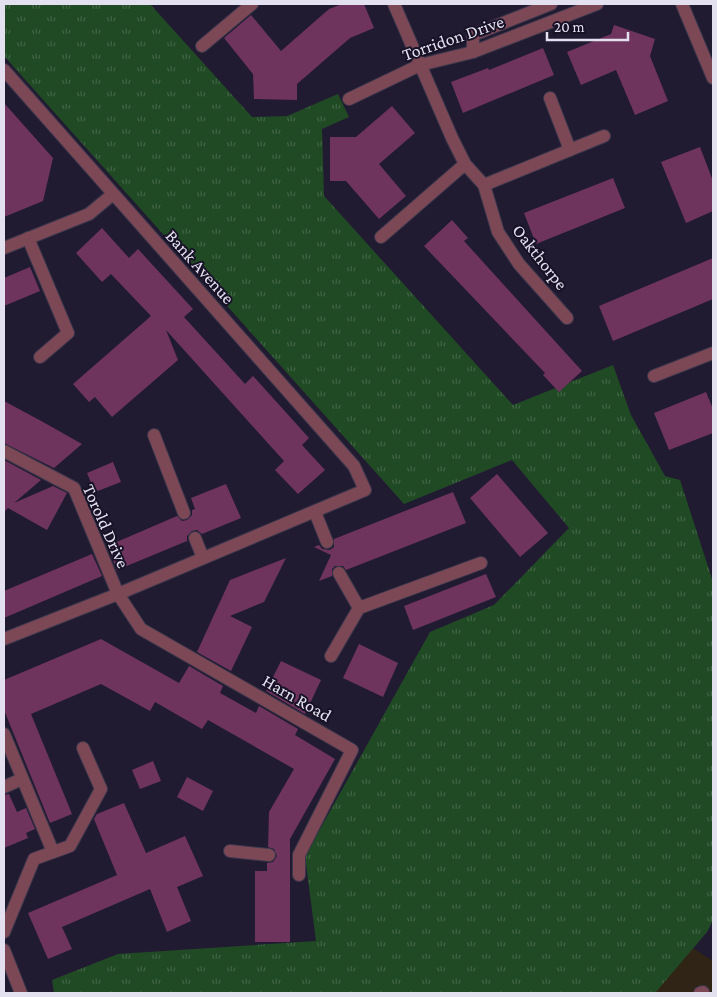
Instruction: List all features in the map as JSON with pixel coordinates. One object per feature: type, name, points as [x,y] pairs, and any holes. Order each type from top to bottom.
[{"type":"street","points":[[202,46],[252,4]]},
{"type":"street","name":"Oakthorpe","points":[[394,4],[465,164],[484,184],[498,232],[519,264],[567,318]]},
{"type":"street","points":[[473,52],[473,35],[551,4]]},
{"type":"street","name":"Torridon Drive","points":[[350,99],[420,65],[473,52],[592,4]]},
{"type":"street","points":[[682,4],[713,78]]},
{"type":"street","name":"Bank Avenue","points":[[4,70],[354,466],[365,490],[315,512]]},
{"type":"street","points":[[550,98],[570,150]]},
{"type":"street","points":[[484,184],[604,136]]},
{"type":"street","points":[[381,237],[465,164]]},
{"type":"street","points":[[4,248],[89,214],[113,194]]},
{"type":"street","points":[[28,238],[68,333],[40,357]]},
{"type":"street","points":[[654,376],[713,353]]},
{"type":"street","points":[[154,436],[184,513]]},
{"type":"street","name":"Torold Drive","points":[[4,450],[74,488],[118,594]]},
{"type":"street","points":[[4,639],[315,512],[327,542]]},
{"type":"street","points":[[195,538],[204,558]]},
{"type":"street","points":[[331,656],[359,608],[481,563]]},
{"type":"street","points":[[339,573],[359,608]]},
{"type":"street","name":"Harn Road","points":[[118,594],[141,629],[352,750],[294,855],[299,875]]},
{"type":"street","points":[[4,734],[53,852]]},
{"type":"street","points":[[4,932],[34,859],[70,846],[101,789],[83,748]]},
{"type":"street","points":[[4,787],[22,779]]},
{"type":"street","points":[[230,851],[269,855]]},
{"type":"street","points":[[4,950],[22,993]]},
{"type":"shaded area","points":[[693,948],[713,961],[713,993],[651,993],[656,991]]},
{"type":"green space","points":[[4,4],[150,4],[252,117],[287,116],[338,94],[349,117],[322,129],[324,196],[513,405],[613,365],[631,415],[665,476],[680,480],[713,582],[713,920],[707,932],[656,992],[54,993],[52,980],[118,954],[316,941],[305,856],[430,632],[494,605],[569,528],[512,460],[404,504],[4,56]]},
{"type":"building","points":[[342,4],[364,4],[374,28],[350,38],[297,84],[297,100],[254,99],[253,74],[224,38],[251,15],[281,51],[329,9]]},
{"type":"building","points":[[614,25],[655,39],[650,56],[668,101],[635,115],[616,70],[581,85],[567,52],[611,34]]},
{"type":"building","points":[[543,48],[554,75],[463,113],[451,82],[488,68],[489,70]]},
{"type":"building","points":[[4,103],[53,158],[43,201],[4,217]]},
{"type":"building","points":[[392,106],[415,133],[379,164],[406,196],[379,219],[346,181],[330,181],[330,137],[356,137]]},
{"type":"building","points":[[700,147],[713,181],[713,211],[686,223],[661,162]]},
{"type":"building","points":[[613,178],[625,208],[536,244],[524,213]]},
{"type":"building","points":[[452,220],[468,238],[464,241],[582,371],[559,392],[543,375],[545,373],[424,246]]},
{"type":"building","points":[[102,228],[129,258],[138,249],[193,309],[184,317],[245,384],[253,376],[309,438],[302,445],[325,470],[298,494],[275,470],[284,461],[166,330],[178,360],[112,417],[95,397],[89,402],[73,384],[151,316],[111,274],[102,282],[76,253]]},
{"type":"building","points":[[713,258],[713,299],[613,341],[599,306]]},
{"type":"building","points":[[30,267],[40,291],[4,306],[4,278]]},
{"type":"building","points":[[706,392],[713,409],[713,433],[669,450],[654,413]]},
{"type":"building","points":[[4,401],[82,444],[54,468],[4,443]]},
{"type":"building","points":[[4,460],[41,480],[14,503],[53,486],[67,493],[47,530],[8,508],[4,512]]},
{"type":"building","points":[[113,462],[121,482],[95,492],[87,473]]},
{"type":"building","points":[[497,474],[548,533],[520,557],[470,498]]},
{"type":"building","points":[[226,484],[241,518],[202,534],[197,530],[192,531],[187,536],[187,541],[117,570],[108,548],[112,544],[177,516],[182,521],[187,520],[192,515],[192,510],[195,509],[191,498]]},
{"type":"building","points":[[453,492],[466,523],[346,570],[343,566],[335,566],[332,569],[332,576],[319,581],[331,555],[314,547],[319,545],[322,549],[330,550],[334,547],[334,539]]},
{"type":"building","points":[[92,554],[102,576],[4,618],[4,591]]},
{"type":"building","points":[[286,558],[264,602],[230,616],[252,627],[231,671],[197,652],[230,580]]},
{"type":"building","points":[[486,574],[496,597],[413,630],[404,606]]},
{"type":"building","points":[[101,639],[179,683],[189,666],[223,686],[220,693],[256,713],[259,706],[298,729],[295,735],[335,759],[290,839],[290,942],[255,942],[255,871],[267,871],[267,863],[273,862],[277,856],[274,849],[268,847],[269,812],[294,769],[208,720],[202,729],[155,702],[150,711],[101,684],[31,714],[72,814],[50,823],[4,710],[4,680]]},
{"type":"building","points":[[359,644],[398,663],[383,697],[343,678]]},
{"type":"building","points":[[281,661],[321,680],[305,714],[266,691]]},
{"type":"building","points":[[153,761],[161,781],[140,789],[132,770]]},
{"type":"building","points":[[187,777],[213,791],[203,811],[177,797]]},
{"type":"building","points":[[9,794],[17,812],[26,808],[35,829],[26,833],[28,838],[4,848],[4,795]]},
{"type":"building","points":[[124,803],[146,853],[185,836],[203,876],[177,887],[191,921],[167,932],[150,889],[62,927],[72,949],[48,959],[28,913],[117,875],[94,819],[97,814]]}]
